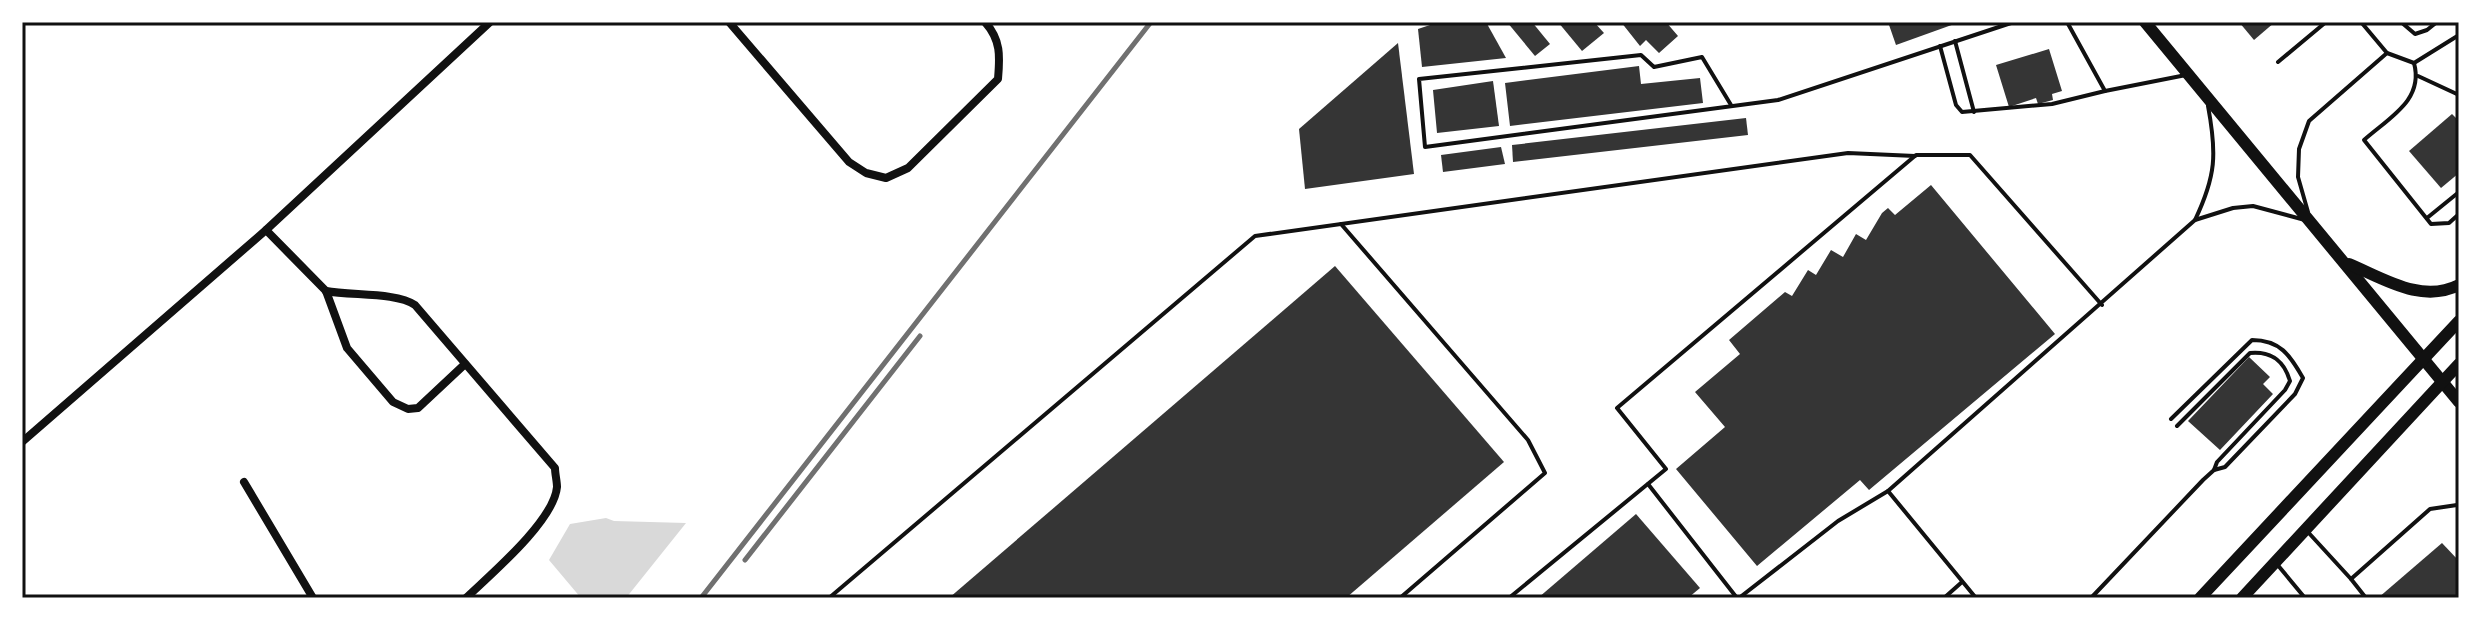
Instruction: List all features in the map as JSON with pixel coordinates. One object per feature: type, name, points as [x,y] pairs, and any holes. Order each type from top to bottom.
[{"type":"main road","points":[[2145,22],[2459,402]]},
{"type":"main road","points":[[2345,263],[2394,285],[2422,292],[2452,289],[2459,285]]},
{"type":"main road","points":[[2200,598],[2459,321]]},
{"type":"main road","points":[[2242,598],[2459,364]]},
{"type":"street","points":[[22,442],[266,230],[490,22]]},
{"type":"street","points":[[729,22],[849,162],[866,173],[886,178],[908,168],[998,79],[1000,51],[993,32],[985,22]]},
{"type":"street","points":[[266,230],[326,291],[347,348],[393,402],[408,409],[418,408],[465,364]]},
{"type":"street","points":[[326,291],[407,300],[415,305],[555,468],[557,488],[548,509],[517,550],[466,598]]},
{"type":"street","points":[[244,482],[313,598]]},
{"type":"lane","points":[[1731,105],[1702,57],[1654,67],[1641,55],[1419,79],[1425,147],[1778,100],[2014,22]]},
{"type":"lane","points":[[2067,22],[2105,91]]},
{"type":"lane","points":[[2278,62],[2326,22]]},
{"type":"lane","points":[[2361,22],[2387,53],[2414,63]]},
{"type":"lane","points":[[2401,22],[2415,34],[2437,22]]},
{"type":"lane","points":[[2414,63],[2459,35]]},
{"type":"lane","points":[[1955,41],[1974,112]]},
{"type":"lane","points":[[1940,46],[1956,105],[1962,112],[2052,104],[2189,75]]},
{"type":"lane","points":[[2312,222],[2298,177],[2299,149],[2309,121],[2387,53]]},
{"type":"lane","points":[[2414,63],[2418,76],[2413,97],[2364,140],[2431,224],[2449,223],[2459,214]]},
{"type":"lane","points":[[2418,76],[2457,96]]},
{"type":"lane","points":[[1648,484],[1738,598],[1838,521],[1888,491],[2195,220],[2210,188],[2214,142],[2206,95]]},
{"type":"lane","points":[[829,598],[1255,236],[1848,153],[1970,155],[2102,305]]},
{"type":"lane","points":[[1509,598],[1666,469],[1617,408],[1915,156]]},
{"type":"lane","points":[[2427,218],[2459,192]]},
{"type":"lane","points":[[2195,220],[2233,208],[2253,206],[2312,222]]},
{"type":"lane","points":[[1341,224],[1528,440],[1545,473],[1400,598]]},
{"type":"lane","points":[[2171,419],[2252,340],[2270,340],[2291,357],[2303,378],[2295,394],[2225,467],[2214,470]]},
{"type":"lane","points":[[2091,598],[2214,470],[2217,462],[2285,390],[2290,381],[2286,371],[2276,357],[2264,352],[2250,353],[2177,426]]},
{"type":"lane","points":[[1888,491],[1976,598]]},
{"type":"lane","points":[[2351,579],[2430,509],[2457,505],[2459,508]]},
{"type":"lane","points":[[2305,529],[2366,598]]},
{"type":"lane","points":[[2275,562],[2305,598]]},
{"type":"lane","points":[[1944,598],[1962,582]]},
{"type":"shaded area","points":[[606,518],[614,521],[686,523],[626,598],[581,598],[549,560],[570,524]]},
{"type":"building","points":[[1439,22],[1486,22],[1506,58],[1422,67],[1418,29]]},
{"type":"building","points":[[1507,22],[1532,22],[1550,44],[1535,56]]},
{"type":"building","points":[[1558,22],[1594,22],[1604,33],[1582,51]]},
{"type":"building","points":[[1621,22],[1666,22],[1678,36],[1659,53],[1646,40],[1640,46]]},
{"type":"building","points":[[1888,22],[1960,22],[1896,45]]},
{"type":"building","points":[[2239,22],[2275,22],[2254,40]]},
{"type":"building","points":[[1398,43],[1414,174],[1305,189],[1299,129]]},
{"type":"building","points":[[2049,49],[2062,91],[2052,94],[2053,100],[2038,104],[2036,98],[2009,107],[1996,65]]},
{"type":"building","points":[[1639,66],[1641,84],[1700,78],[1703,103],[1510,126],[1505,83]]},
{"type":"building","points":[[1493,81],[1499,126],[1437,133],[1433,90]]},
{"type":"building","points":[[2452,114],[2459,121],[2459,173],[2441,188],[2409,151]]},
{"type":"building","points":[[1746,118],[1748,135],[1513,162],[1512,145]]},
{"type":"building","points":[[1501,147],[1505,164],[1443,172],[1441,155]]},
{"type":"building","points":[[1931,185],[2055,334],[1869,490],[1860,480],[1757,566],[1676,469],[1725,427],[1695,392],[1740,354],[1729,340],[1785,292],[1792,296],[1808,270],[1816,275],[1831,250],[1843,257],[1856,234],[1866,240],[1882,213],[1888,208],[1895,215]]},
{"type":"building","points":[[1335,266],[1504,462],[1346,598],[949,598]]},
{"type":"building","points":[[2249,357],[2270,377],[2263,384],[2273,394],[2220,450],[2188,421]]},
{"type":"building","points":[[1636,514],[1700,588],[1688,598],[1538,598]]},
{"type":"building","points":[[2442,543],[2459,561],[2459,598],[2378,598]]},
{"type":"railway","points":[[701,598],[1151,22]]},
{"type":"railway","points":[[745,560],[920,336]]}]
